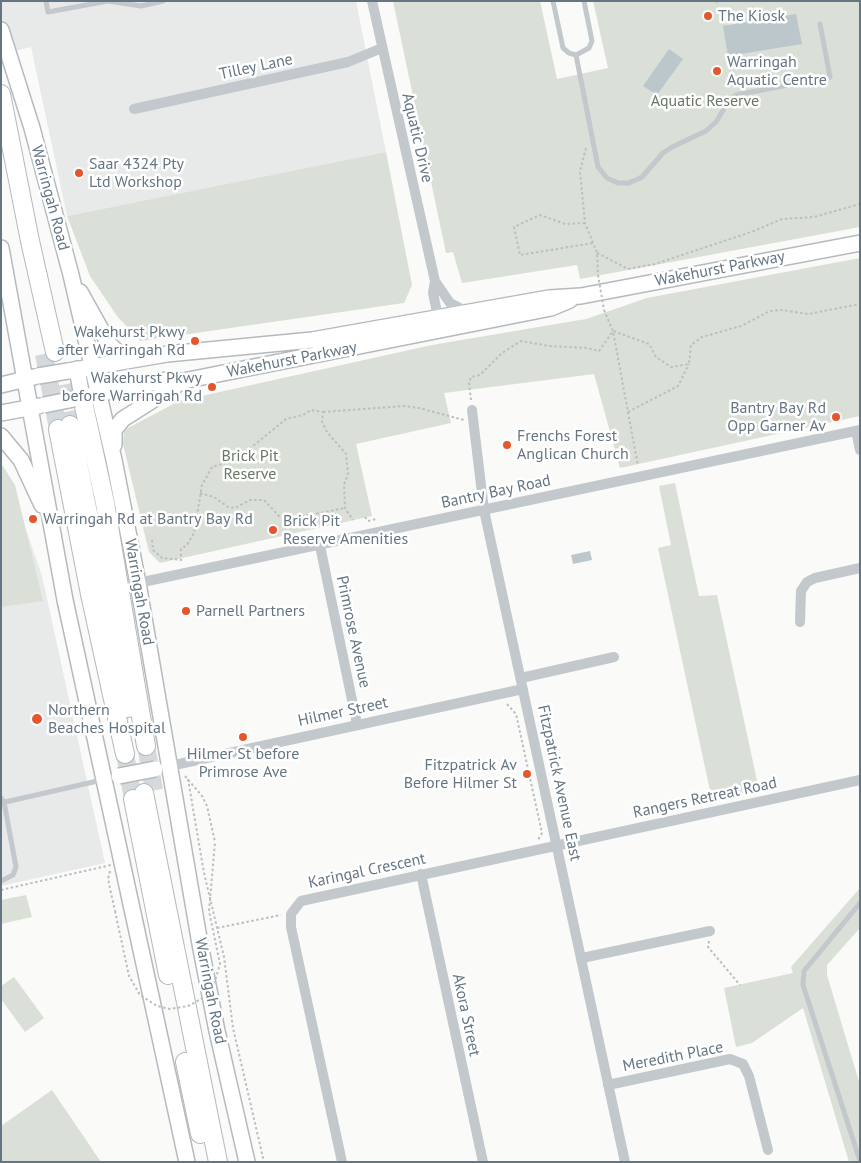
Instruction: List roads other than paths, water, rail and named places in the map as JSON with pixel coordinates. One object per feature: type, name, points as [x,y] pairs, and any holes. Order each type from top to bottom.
[{"type":"highway","name":"Warringah Road","points":[[1,94],[50,353],[1,154]]},
{"type":"highway","name":"Warringah Road","points":[[64,427],[136,751],[106,503],[84,397]]},
{"type":"highway","name":"Warringah Road","points":[[206,1162],[144,796],[218,1162]]},
{"type":"main road","name":"Warringah Road","points":[[1,30],[32,128],[71,275],[78,368],[84,397],[114,460],[138,583],[162,767],[217,1031],[247,1162]]},
{"type":"main road","name":"Wakehurst Parkway","points":[[1,412],[166,380],[183,381],[439,324],[469,313],[549,298],[581,296],[860,243]]},
{"type":"main road","points":[[1,248],[37,406],[50,517],[65,600],[112,778],[187,1162]]},
{"type":"main road","points":[[71,275],[109,344],[126,360]]},
{"type":"main road","name":"Wakehurst Parkway","points":[[1,386],[31,377],[126,360],[312,340],[551,308],[581,296]]},
{"type":"main road","points":[[114,460],[113,434],[116,425],[183,381]]},
{"type":"main road","points":[[1,436],[21,460],[41,505],[50,517]]},
{"type":"main road","points":[[112,778],[162,767]]},
{"type":"street","name":"Aquatic Drive","points":[[372,1],[435,281],[450,304],[469,313]]},
{"type":"street","name":"Tilley Lane","points":[[134,109],[348,62],[382,48]]},
{"type":"street","name":"Aquatic Drive","points":[[435,281],[432,293],[439,324]]},
{"type":"street","name":"Fitzpatrick Avenue East","points":[[472,410],[484,510],[625,1162]]},
{"type":"street","name":"Bantry Bay Road","points":[[138,583],[858,431]]},
{"type":"street","points":[[858,431],[860,450]]},
{"type":"street","name":"Primrose Avenue","points":[[320,546],[357,724]]},
{"type":"street","points":[[800,622],[801,591],[807,582],[814,578],[860,568]]},
{"type":"street","points":[[520,678],[614,657]]},
{"type":"street","name":"Hilmer Street","points":[[162,767],[523,689]]},
{"type":"street","name":"Rangers Retreat Road","points":[[556,845],[860,780]]},
{"type":"street","name":"Karingal Crescent","points":[[342,1162],[291,927],[291,914],[297,904],[308,899],[556,845]]},
{"type":"street","name":"Akora Street","points":[[421,874],[483,1162]]},
{"type":"street","points":[[582,958],[710,931]]},
{"type":"street","name":"Meredith Place","points":[[608,1085],[730,1059],[743,1064],[749,1076],[768,1150]]},
{"type":"lane","points":[[46,1],[48,12],[108,1],[141,6],[163,1]]},
{"type":"lane","points":[[553,1],[564,48],[569,53],[576,55],[589,48],[592,40],[584,1]]},
{"type":"lane","points":[[576,55],[598,167],[607,178],[618,183],[629,183],[642,177],[663,153],[706,131],[716,122],[728,102],[736,96],[830,77],[820,24]]},
{"type":"lane","points":[[1,881],[13,875],[16,867],[2,801],[112,778]]},
{"type":"lane","points":[[860,903],[804,971],[803,985],[860,1162]]},
{"type":"tunnel","points":[[44,354],[58,429]]},
{"type":"tunnel","points":[[62,385],[70,425]]},
{"type":"tunnel","points":[[146,746],[155,795]]},
{"type":"tunnel","points":[[125,754],[133,799]]},
{"type":"place","name":"The Kiosk","points":[[708,16]]},
{"type":"place","name":"Warringah Aquatic Centre","points":[[717,71]]},
{"type":"place","name":"Saar 4324 Pty Ltd Workshop","points":[[79,173]]},
{"type":"place","name":"Wakehurst Pkwy after Warringah Rd","points":[[195,341]]},
{"type":"place","name":"Wakehurst Pkwy before Warringah Rd","points":[[212,387]]},
{"type":"place","name":"Bantry Bay Rd Opp Garner Av","points":[[836,417]]},
{"type":"place","name":"Frenchs Forest Anglican Church","points":[[507,445]]},
{"type":"place","name":"Warringah Rd at Bantry Bay Rd","points":[[33,519]]},
{"type":"place","name":"Brick Pit Reserve Amenities","points":[[273,530]]},
{"type":"place","name":"Parnell Partners","points":[[186,611]]},
{"type":"place","name":"Northern Beaches Hospital","points":[[37,719]]},
{"type":"place","name":"Hilmer St before Primrose Ave","points":[[243,737]]},
{"type":"place","name":"Fitzpatrick Av Before Hilmer St","points":[[527,774]]},
{"type":"park label","name":"Aquatic Reserve","points":[[705,101]]},
{"type":"park label","name":"Brick Pit Reserve","points":[[250,465]]}]
